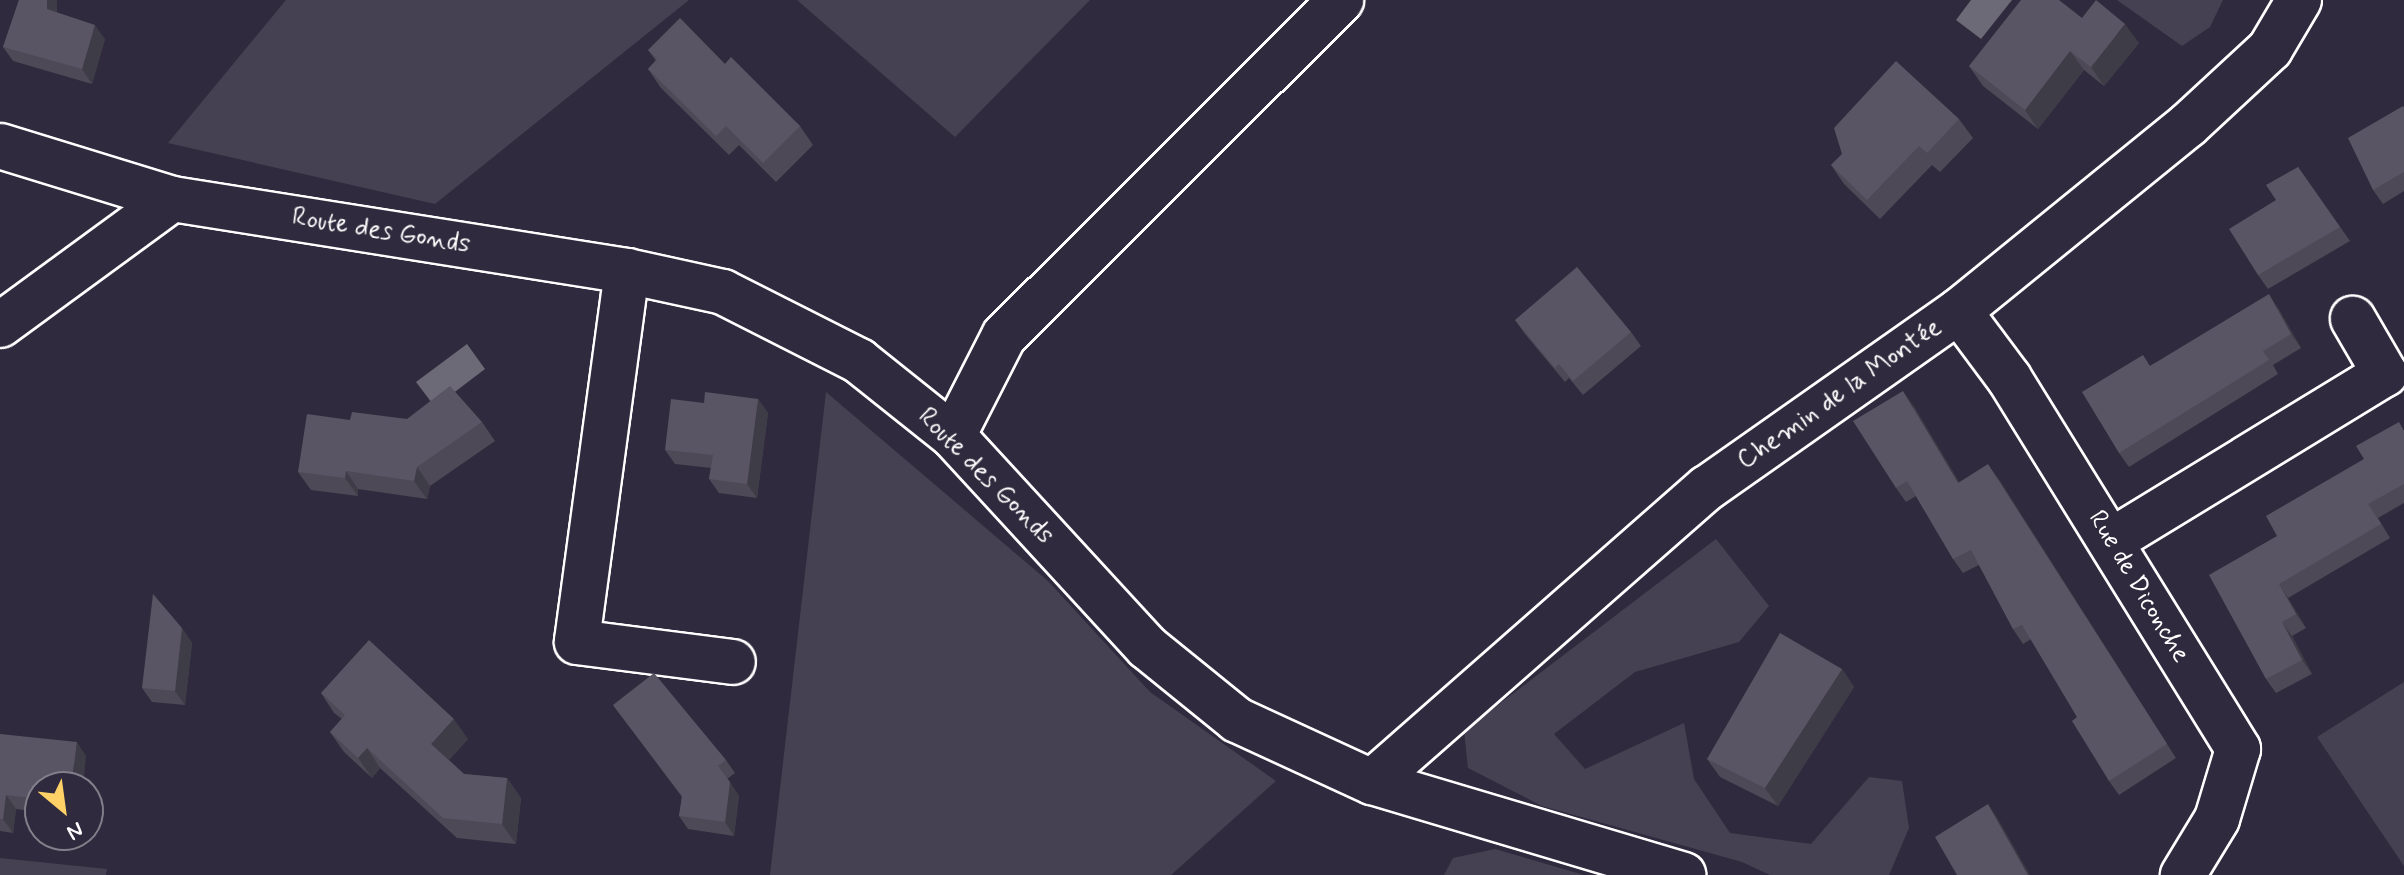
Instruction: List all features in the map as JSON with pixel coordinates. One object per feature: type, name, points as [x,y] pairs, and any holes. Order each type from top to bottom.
[{"type":"street","points":[[953,436],[1004,336],[1341,0]]},
{"type":"street","name":"Chemin de la Montée","points":[[1372,782],[1707,488],[1959,311],[2200,114],[2270,49],[2299,0]]},
{"type":"street","name":"Route des Gonds","points":[[0,146],[172,199],[627,271],[736,299],[859,361],[953,436],[1147,647],[1237,720],[1372,782],[1683,875]]},
{"type":"street","points":[[0,325],[172,199]]},
{"type":"street","points":[[627,271],[577,642],[733,662]]},
{"type":"street","name":"Rue de Diconche","points":[[1959,311],[2009,378],[2238,749],[2217,819],[2183,875]]},
{"type":"street","points":[[2111,541],[2385,374],[2353,319]]},
{"type":"shaded area","points":[[286,0],[689,0],[435,204],[168,143]]},
{"type":"shaded area","points":[[797,0],[1090,0],[955,137]]},
{"type":"shaded area","points":[[1971,0],[2012,0],[1981,39],[1956,20]]},
{"type":"shaded area","points":[[2117,0],[2223,0],[2210,27],[2182,46]]},
{"type":"shaded area","points":[[467,344],[485,369],[435,407],[416,382]]},
{"type":"shaded area","points":[[826,392],[1048,581],[1150,692],[1276,781],[1171,875],[770,875]]},
{"type":"shaded area","points":[[1716,539],[1769,606],[1739,642],[1635,672],[1554,734],[1585,769],[1684,723],[1694,779],[1730,833],[1811,844],[1869,777],[1902,781],[1909,828],[1889,875],[1770,875],[1742,862],[1542,806],[1468,768],[1464,731]]},
{"type":"shaded area","points":[[2404,682],[2404,866],[2317,737]]},
{"type":"shaded area","points":[[1495,849],[1584,875],[1444,875],[1453,858]]},
{"type":"shaded area","points":[[0,858],[107,869],[106,875],[0,875]]},
{"type":"building","points":[[19,0],[47,0],[47,9],[95,25],[82,69],[3,47]]},
{"type":"building","points":[[2021,0],[2059,0],[2082,18],[2096,0],[2125,24],[2091,67],[2070,51],[2025,110],[1969,66]]},
{"type":"building","points":[[680,18],[725,64],[731,57],[800,126],[763,163],[726,126],[716,136],[648,69],[657,59],[648,50]]},
{"type":"building","points":[[1896,61],[1959,119],[1927,153],[1919,146],[1867,200],[1831,165],[1842,154],[1834,128]]},
{"type":"building","points":[[2403,106],[2404,172],[2373,190],[2348,138]]},
{"type":"building","points":[[2298,167],[2340,227],[2258,275],[2229,229],[2276,200],[2266,185]]},
{"type":"building","points":[[1577,267],[1631,332],[1573,381],[1559,364],[1555,368],[1515,320]]},
{"type":"building","points":[[2269,294],[2291,334],[2263,351],[2269,360],[2119,453],[2082,392],[2143,355],[2150,366]]},
{"type":"building","points":[[450,386],[482,422],[417,467],[414,481],[346,471],[345,478],[298,472],[307,414],[350,420],[352,412],[407,419]]},
{"type":"building","points":[[1903,391],[1958,483],[1988,464],[2167,744],[2109,781],[2072,721],[2077,717],[2022,625],[2013,629],[1971,550],[1953,559],[1907,481],[1896,488],[1853,421]]},
{"type":"building","points":[[705,392],[758,399],[747,484],[709,479],[713,455],[665,450],[671,399],[704,403]]},
{"type":"building","points":[[2399,422],[2404,431],[2404,484],[2368,504],[2381,524],[2279,584],[2296,614],[2282,622],[2302,660],[2266,679],[2209,575],[2277,536],[2266,516],[2364,459],[2356,446]]},
{"type":"building","points":[[153,594],[182,628],[175,691],[142,688]]},
{"type":"building","points":[[1780,633],[1842,669],[1765,788],[1707,759]]},
{"type":"building","points":[[369,640],[454,719],[431,744],[464,774],[507,778],[502,824],[443,818],[367,748],[358,758],[330,732],[345,715],[321,693]]},
{"type":"building","points":[[654,673],[726,760],[718,766],[730,782],[725,822],[679,816],[682,796],[613,705]]},
{"type":"building","points":[[0,734],[77,742],[73,771],[24,771],[24,797],[6,795],[3,819],[0,819]]},
{"type":"building","points":[[1988,804],[2028,875],[1957,875],[1935,837]]}]
